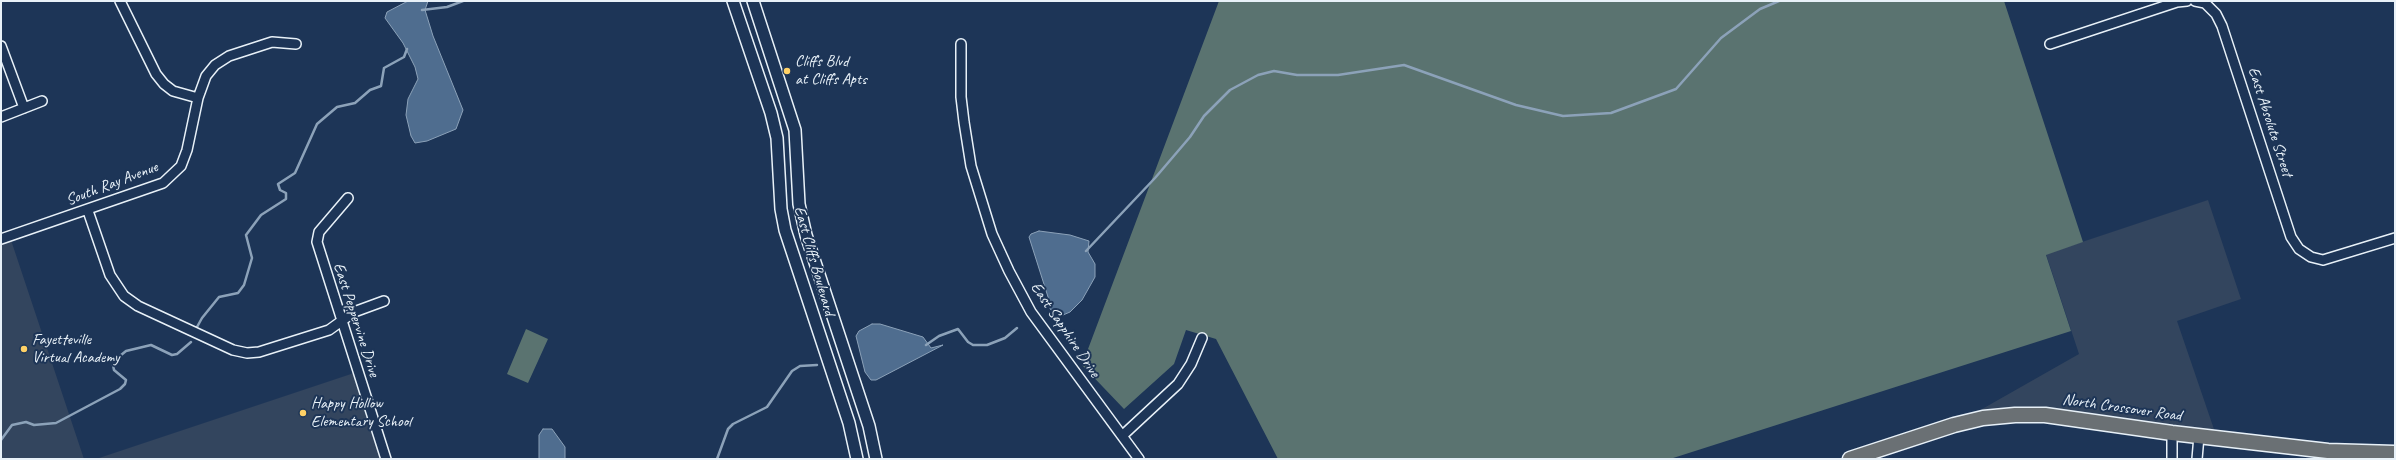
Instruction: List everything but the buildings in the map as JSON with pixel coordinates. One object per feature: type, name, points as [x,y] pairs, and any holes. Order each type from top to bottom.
[{"type":"main road","name":"North Crossover Road","points":[[1850,459],[1954,425],[1983,418],[2015,415],[2045,415],[2172,433],[2328,451],[2395,453]]},
{"type":"street","points":[[120,1],[156,74],[164,84],[173,91],[198,98]]},
{"type":"street","name":"East Cliffs Boulevard","points":[[733,1],[771,113],[777,138],[781,209],[785,230],[849,423],[857,459]]},
{"type":"street","name":"East Cliffs Boulevard","points":[[753,1],[795,130],[799,204],[806,235],[870,426],[876,459]]},
{"type":"street","points":[[2050,44],[2177,2],[2187,1]]},
{"type":"street","name":"East Absolute Street","points":[[2195,1],[2206,3],[2216,14],[2222,26],[2292,237],[2299,249],[2311,257],[2323,260],[2338,257],[2395,238]]},
{"type":"street","name":"South Ray Avenue","points":[[1,239],[151,189],[171,177],[180,166],[187,150],[198,98],[206,76],[215,65],[229,56],[272,42],[296,44]]},
{"type":"street","name":"East Sapphire Drive","points":[[961,44],[961,96],[966,137],[971,166],[992,234],[1009,271],[1031,312],[1139,459]]},
{"type":"street","points":[[1,46],[24,108]]},
{"type":"street","points":[[1,117],[42,100]]},
{"type":"street","name":"East Peppervine Drive","points":[[348,198],[319,232],[317,242],[386,459]]},
{"type":"street","points":[[88,211],[110,275],[124,296],[138,306],[233,350],[247,353],[259,352],[329,330],[354,312],[384,301]]},
{"type":"street","points":[[1122,436],[1178,384],[1191,364],[1202,338]]},
{"type":"street","points":[[2172,433],[2172,459]]},
{"type":"street","points":[[2197,459],[2199,436]]},
{"type":"shaded area","points":[[408,1],[428,1],[425,10],[433,36],[463,110],[456,129],[427,141],[415,143],[411,136],[406,115],[408,99],[418,79],[415,67],[403,43],[385,18],[387,12]]},
{"type":"shaded area","points":[[2208,200],[2241,299],[2177,321],[2217,438],[2045,415],[1954,425],[2079,354],[2046,254]]},
{"type":"shaded area","points":[[1039,231],[1070,235],[1089,241],[1088,252],[1095,264],[1095,277],[1082,300],[1070,312],[1063,315],[1051,310],[1048,305],[1049,300],[1029,237],[1031,234]]},
{"type":"shaded area","name":"Fayetteville Virtual Academy","points":[[10,237],[84,459],[1,459],[1,239]]},
{"type":"shaded area","points":[[872,324],[880,324],[923,337],[931,348],[943,345],[876,380],[871,380],[865,372],[856,336],[859,331]]},
{"type":"shaded area","name":"Happy Hollow Elementary School","points":[[357,372],[386,459],[96,459]]},
{"type":"shaded area","points":[[543,429],[552,429],[565,447],[565,459],[539,459],[539,435]]},
{"type":"green space","points":[[1219,1],[2004,1],[2083,242],[2046,255],[2071,331],[1670,459],[1278,459],[1216,339],[1186,330],[1174,364],[1124,409],[1082,365]]},
{"type":"green space","points":[[526,329],[548,339],[528,383],[507,374]]},
{"type":"waterway","points":[[422,10],[447,7],[463,1]]},
{"type":"waterway","points":[[1086,251],[1155,178],[1190,137],[1204,116],[1230,90],[1258,75],[1274,71],[1297,75],[1338,75],[1404,65],[1516,105],[1563,116],[1611,113],[1676,89],[1721,38],[1760,9],[1779,1]]},
{"type":"waterway","points":[[197,327],[202,318],[219,297],[238,293],[244,285],[252,258],[246,235],[261,215],[286,199],[286,193],[280,190],[278,184],[295,173],[317,124],[337,107],[355,103],[370,90],[381,86],[384,68],[404,57],[407,49]]},
{"type":"waterway","points":[[926,345],[939,336],[958,329],[968,342],[973,345],[987,345],[1005,338],[1017,328]]},
{"type":"waterway","points":[[1,440],[12,425],[26,422],[34,425],[56,423],[120,389],[125,384],[126,380],[114,370],[113,365],[115,360],[126,351],[151,345],[172,355],[177,354],[191,342]]},
{"type":"waterway","points":[[717,459],[728,429],[733,424],[767,407],[792,371],[800,366],[817,365]]},
{"type":"place","name":"Cliffs Blvd at Cliffs Apts","points":[[787,71]]},
{"type":"place","name":"Fayetteville Virtual Academy","points":[[24,349]]},
{"type":"place","name":"Happy Hollow Elementary School","points":[[303,413]]}]
